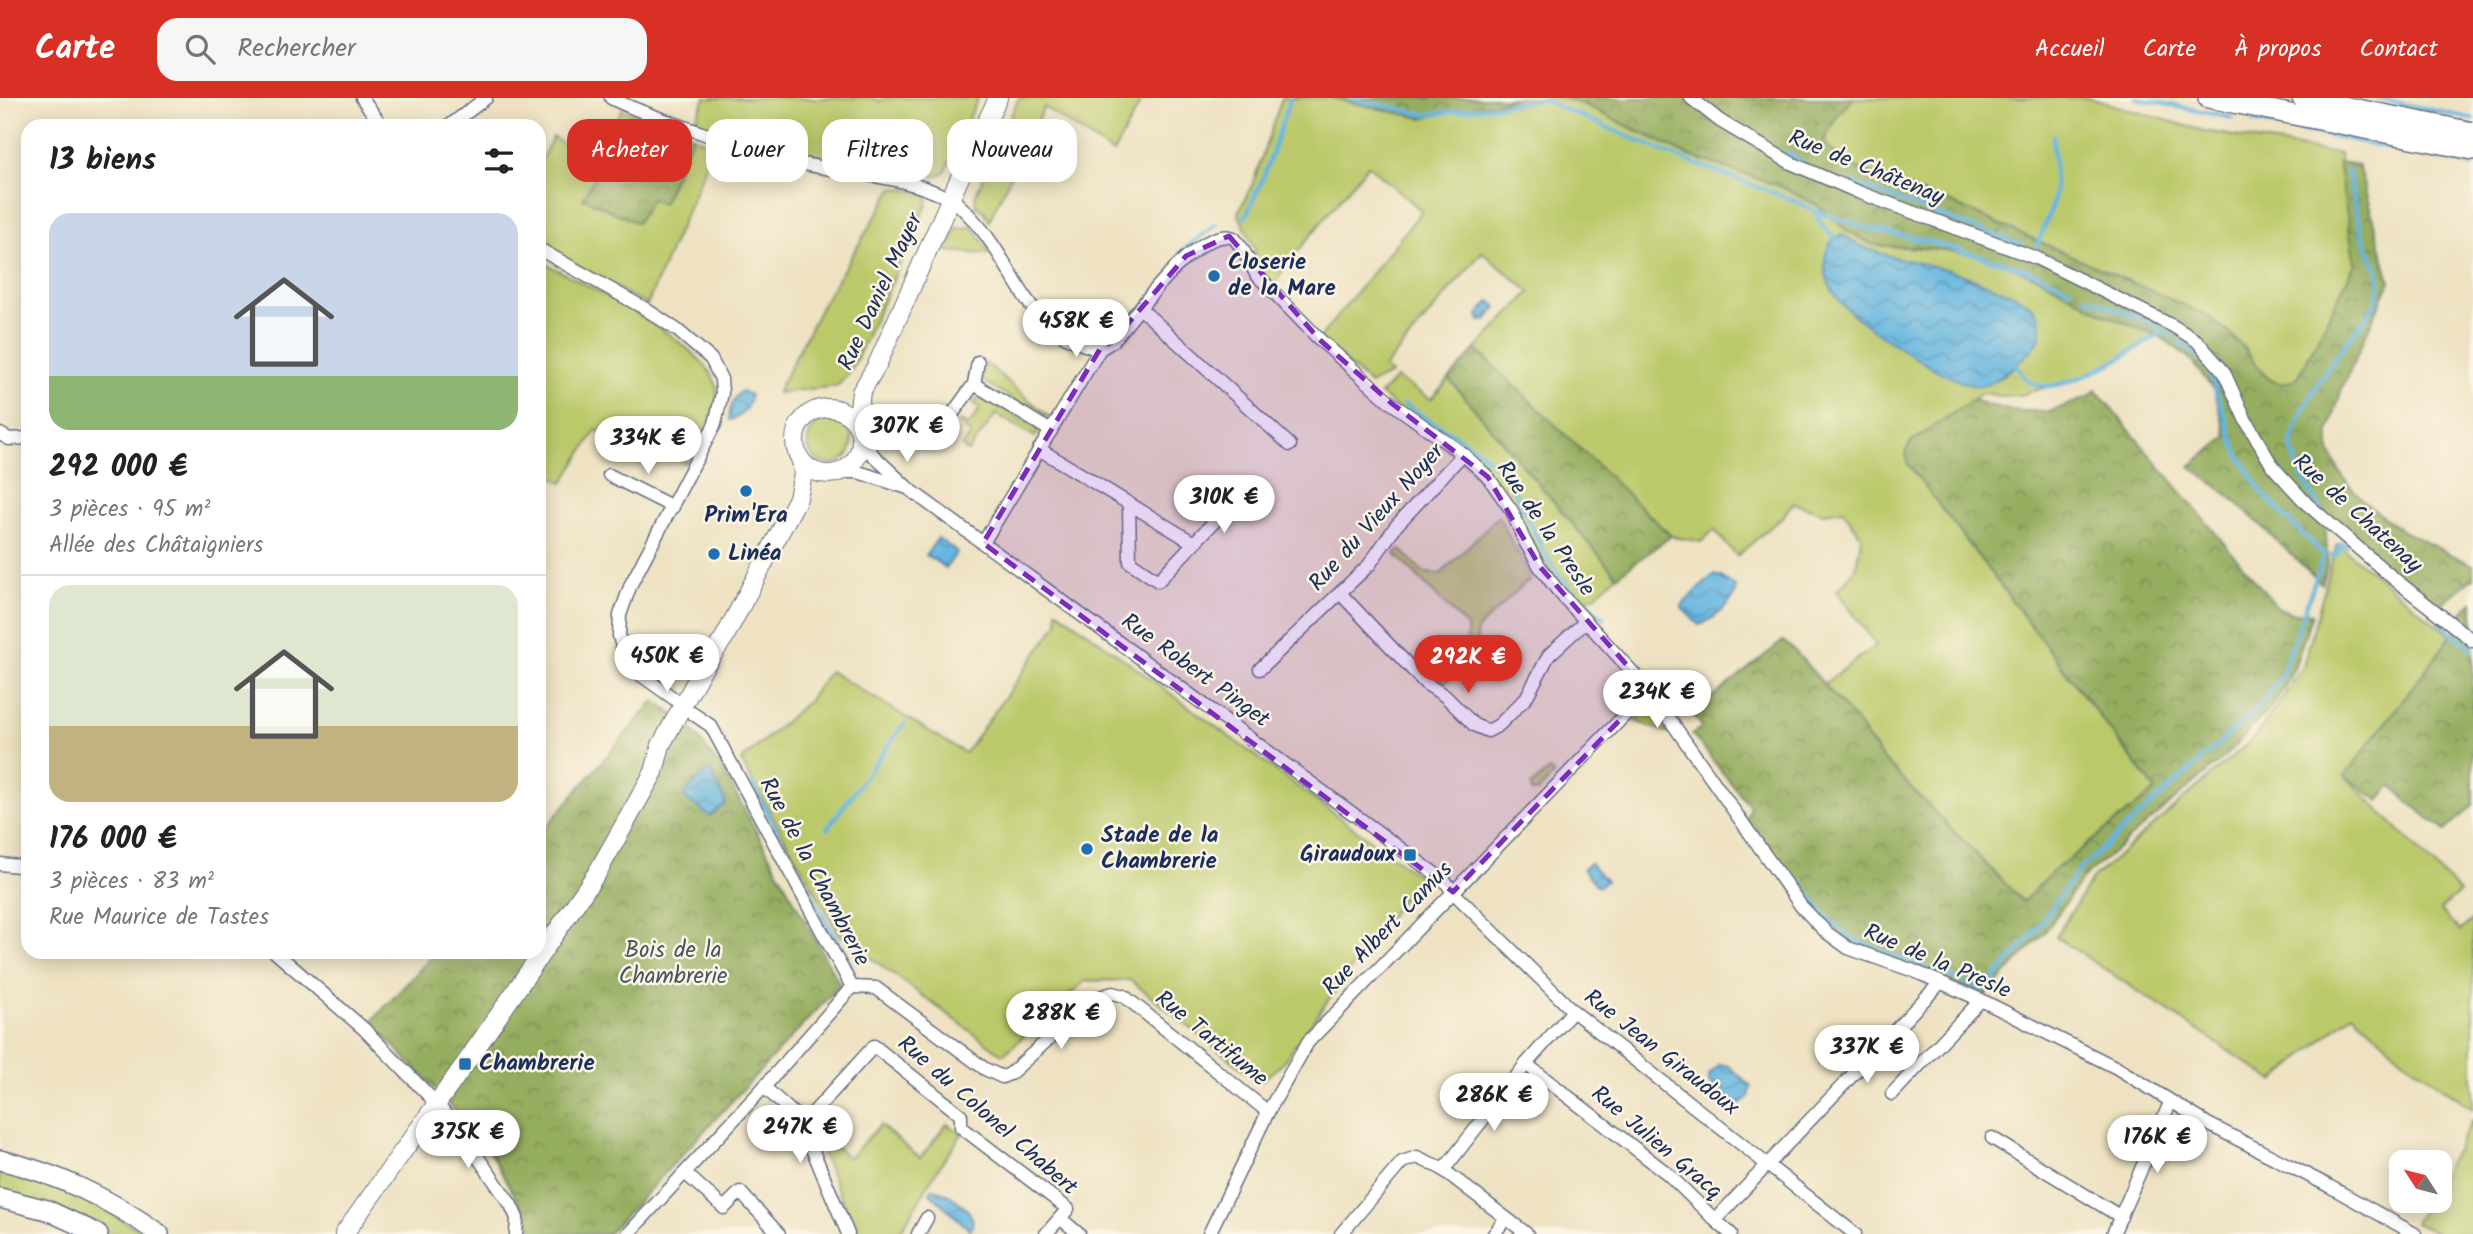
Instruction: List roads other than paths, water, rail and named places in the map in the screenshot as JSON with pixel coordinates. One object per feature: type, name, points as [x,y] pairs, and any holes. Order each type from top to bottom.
[{"type":"main road","name":"Rue Daniel Mayer","points":[[838,409],[861,392],[877,365],[998,98]]},
{"type":"main road","points":[[2208,98],[2473,150]]},
{"type":"main road","points":[[2302,98],[2473,132]]},
{"type":"main road","name":"Rue Daniel Mayer","points":[[859,431],[861,392]]},
{"type":"main road","points":[[546,947],[597,873],[654,772],[661,746],[687,709],[701,672],[724,638],[801,492],[803,474],[795,440],[800,422],[817,409],[838,409],[848,414],[859,431],[856,458],[846,469],[832,473],[801,492]]},
{"type":"main road","points":[[801,460],[809,468],[832,473]]},
{"type":"main road","points":[[344,1234],[537,959]]},
{"type":"main road","points":[[0,1160],[78,1187],[159,1234]]},
{"type":"main road","points":[[0,1198],[47,1210],[98,1234]]},
{"type":"street","points":[[362,98],[375,119]]},
{"type":"street","points":[[458,119],[486,98]]},
{"type":"street","points":[[611,98],[640,111],[773,156],[816,167],[880,176],[924,186],[953,200],[990,239],[1023,298],[1040,317],[1067,337],[1100,349]]},
{"type":"street","name":"Rue de Châtenay","points":[[1691,98],[1720,121],[1791,163],[1858,192],[2036,258]]},
{"type":"street","name":"Rue de la Presle","points":[[983,542],[1100,349],[1113,341],[1171,272],[1197,248],[1218,237],[1234,238],[1256,274],[1318,338],[1390,402],[1463,454],[1488,477],[1500,492],[1540,566],[1585,622],[1614,649],[1649,691],[1810,917],[1847,948],[1914,971],[1981,1000],[2117,1068],[2170,1102],[2415,1234]]},
{"type":"street","name":"Rue de la Chambrerie","points":[[546,253],[644,308],[677,330],[701,349],[721,379],[722,393],[716,420],[631,584],[621,609],[618,630],[623,650],[638,673],[711,726],[852,987],[628,1234]]},
{"type":"street","name":"Rue de Chatenay","points":[[2036,258],[2174,326],[2197,341],[2224,372],[2245,419],[2273,467],[2307,504],[2393,578],[2473,641]]},
{"type":"street","points":[[1141,309],[1290,445]]},
{"type":"street","points":[[953,412],[974,384],[978,362]]},
{"type":"street","points":[[974,384],[1051,431]]},
{"type":"street","name":"Rue Robert Pinget","points":[[859,431],[873,455],[909,489],[1410,855],[1445,881],[1453,892]]},
{"type":"street","points":[[0,434],[9,439],[21,440]]},
{"type":"street","points":[[1039,449],[1194,543]]},
{"type":"street","name":"Rue du Vieux Noyer","points":[[1260,669],[1369,565],[1396,526],[1463,454]]},
{"type":"street","name":"Rue Robert Pinget","points":[[832,473],[858,472],[909,489]]},
{"type":"street","points":[[609,475],[673,507]]},
{"type":"street","points":[[1129,505],[1130,562],[1158,581],[1231,504]]},
{"type":"street","points":[[1340,593],[1425,683],[1445,696],[1474,725],[1488,730],[1499,725],[1526,698],[1549,655],[1585,622]]},
{"type":"street","name":"Rue Albert Camus","points":[[1212,1233],[1268,1112],[1308,1042],[1649,691]]},
{"type":"street","points":[[0,864],[21,866]]},
{"type":"street","name":"Rue Jean Giraudoux","points":[[1453,892],[1573,1011],[1854,1234]]},
{"type":"street","points":[[286,959],[364,1029],[437,1104],[461,1133],[511,1205],[517,1218],[516,1234]]},
{"type":"street","name":"Rue Julien Gracq","points":[[1715,1220],[1940,984]]},
{"type":"street","name":"Rue Tartifume","points":[[852,987],[876,988],[985,1069],[1002,1077],[1010,1074],[1093,999],[1112,993],[1124,996],[1268,1112]]},
{"type":"street","points":[[1892,1094],[1981,1000]]},
{"type":"street","points":[[1441,1168],[1449,1163],[1526,1064],[1573,1011]]},
{"type":"street","name":"Rue du Colonel Chabert","points":[[802,1125],[874,1046],[961,1115],[961,1127],[1068,1209],[1060,1218],[1079,1234]]},
{"type":"street","name":"Rue Julien Gracq","points":[[1526,1064],[1668,1174],[1731,1234]]},
{"type":"street","points":[[764,1087],[795,1115],[802,1125],[847,1234]]},
{"type":"street","points":[[2113,1234],[2170,1102]]},
{"type":"street","points":[[1992,1138],[2121,1217]]},
{"type":"street","points":[[1340,1234],[1402,1162],[1417,1157],[1441,1168],[1527,1234]]},
{"type":"street","points":[[685,1173],[724,1208],[740,1192],[779,1234]]},
{"type":"street","points":[[918,1234],[927,1218]]},
{"type":"street","points":[[1046,1234],[1060,1218]]},
{"type":"street","points":[[1494,1234],[1506,1218]]},
{"type":"water","points":[[1842,235],[1866,248],[1954,272],[2019,298],[2029,304],[2037,314],[2041,334],[2037,344],[2013,367],[1986,384],[1969,384],[1943,374],[1881,335],[1840,301],[1827,279],[1825,267],[1830,244]]},
{"type":"water","points":[[1490,301],[1497,307],[1485,321],[1480,321],[1478,315]]},
{"type":"water","points":[[742,391],[750,395],[748,403],[741,414],[730,420],[732,404]]},
{"type":"water","points":[[938,538],[957,552],[946,568],[926,555]]},
{"type":"water","points":[[1713,575],[1736,587],[1735,592],[1723,610],[1699,625],[1682,605]]},
{"type":"water","points":[[709,769],[725,800],[725,804],[710,816],[684,797]]},
{"type":"water","points":[[1590,863],[1606,881],[1598,887],[1583,869]]},
{"type":"water","points":[[1720,1064],[1728,1066],[1751,1086],[1749,1097],[1736,1107],[1726,1102],[1709,1082],[1709,1075]]},
{"type":"water","points":[[933,1188],[947,1194],[968,1210],[972,1223],[970,1230],[930,1193]]},
{"type":"waterway","points":[[1350,98],[1425,115],[1543,100],[1677,157],[1793,200],[1815,211],[1870,229],[1922,240],[2015,266],[2071,290]]},
{"type":"waterway","points":[[2136,98],[2233,118]]},
{"type":"waterway","points":[[2375,98],[2473,119]]},
{"type":"waterway","points":[[1245,218],[1264,176],[1290,100]]},
{"type":"waterway","points":[[2254,121],[2473,166]]},
{"type":"waterway","points":[[2036,248],[2053,204],[2053,136]]},
{"type":"waterway","points":[[1786,153],[1803,162]]},
{"type":"waterway","points":[[2321,510],[2298,467],[2293,452],[2293,440],[2304,408],[2335,358],[2375,304],[2380,283],[2377,267],[2362,234],[2347,169]]},
{"type":"waterway","points":[[1847,181],[2021,245]]},
{"type":"waterway","points":[[1815,211],[1822,225],[1837,240]]},
{"type":"waterway","points":[[1181,252],[1215,225]]},
{"type":"waterway","points":[[2086,297],[2154,324],[2172,337]]},
{"type":"waterway","points":[[2015,364],[2034,384],[2047,386],[2063,383],[2101,368],[2165,331]]},
{"type":"waterway","points":[[1801,882],[1826,916],[1859,942],[1984,990],[2035,932],[2078,871],[2254,712],[2276,685],[2284,670],[2324,555],[2265,496],[2238,454],[2208,368],[2197,355],[2179,342]]},
{"type":"waterway","points":[[1404,404],[1465,441],[1498,468],[1512,488],[1557,571],[1603,618]]},
{"type":"waterway","points":[[2332,555],[2338,554],[2340,544],[2347,546]]},
{"type":"waterway","points":[[2440,623],[2473,650]]},
{"type":"waterway","points":[[827,829],[904,724]]},
{"type":"waterway","points":[[752,783],[852,968]]},
{"type":"place","name":"Closerie de la Mare","points":[[1214,276]]},
{"type":"place","name":"Prim'Era","points":[[746,491]]},
{"type":"place","name":"Linéa","points":[[714,554]]},
{"type":"place","name":"Stade de la Chambrerie","points":[[1087,849]]},
{"type":"place","name":"Giraudoux","points":[[1410,855]]},
{"type":"place","name":"Chambrerie","points":[[465,1064]]},
{"type":"park label","name":"Bois de la Chambrerie","points":[[673,964]]}]
